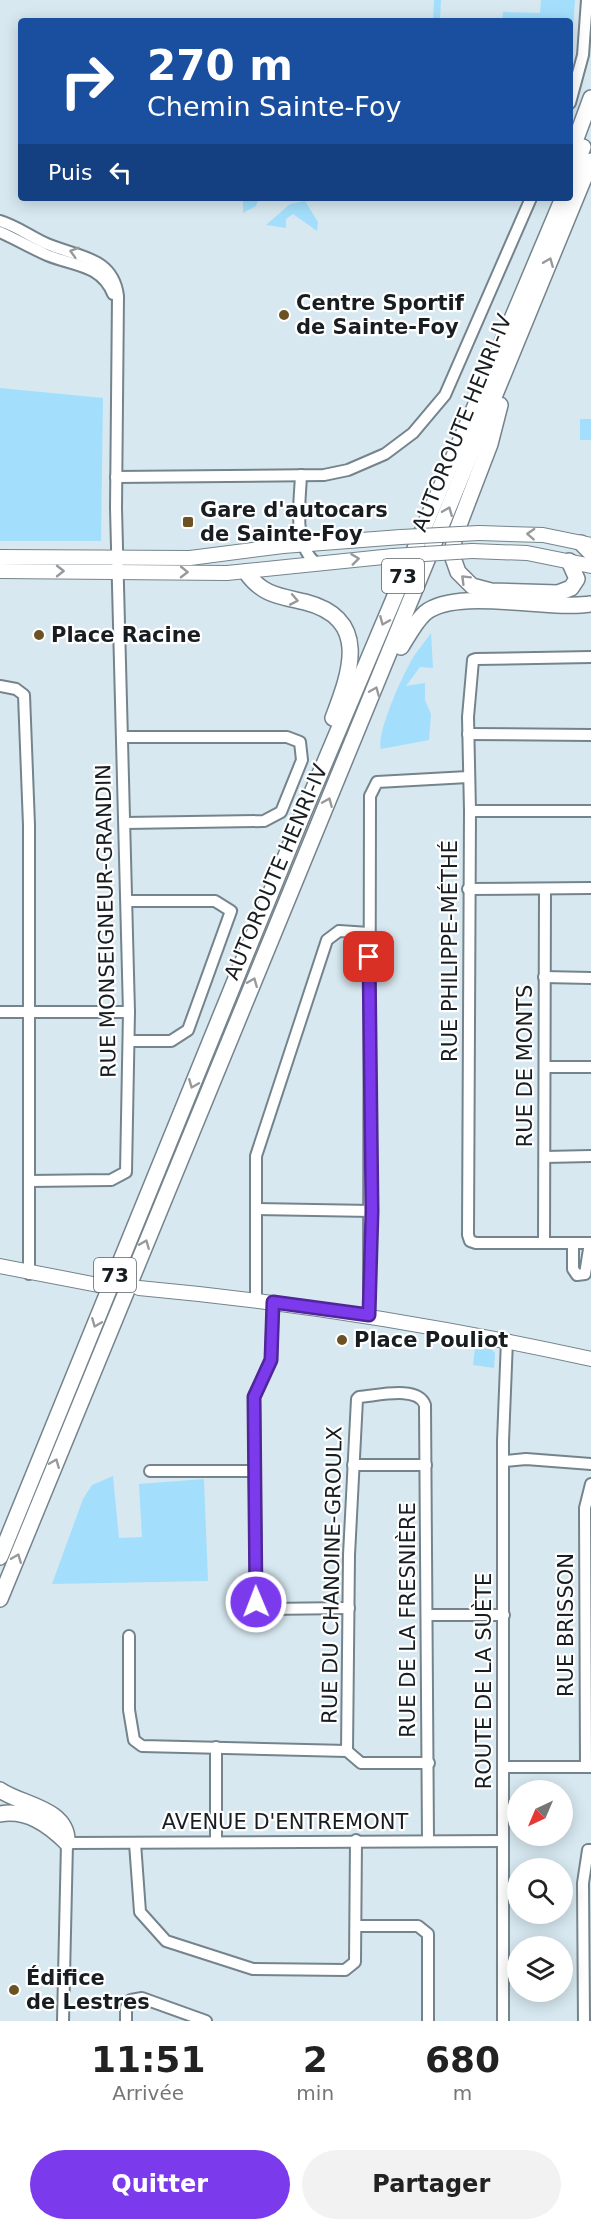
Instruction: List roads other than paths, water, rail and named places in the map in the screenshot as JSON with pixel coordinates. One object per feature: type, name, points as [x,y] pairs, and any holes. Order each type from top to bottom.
[{"type":"highway","points":[[573,147],[591,98]]},
{"type":"highway","points":[[573,172],[591,127]]},
{"type":"highway","name":"AUTOROUTE HENRI-IV","points":[[0,1599],[176,1168],[387,663],[591,161]]},
{"type":"highway","points":[[528,274],[552,201]]},
{"type":"highway","name":"AUTOROUTE HENRI-IV","points":[[0,1557],[318,778],[528,274],[562,201]]},
{"type":"highway","points":[[515,347],[490,444],[454,538],[453,558],[462,577],[479,589],[544,593],[566,592],[575,584],[576,574],[569,561]]},
{"type":"highway","points":[[246,572],[265,592],[326,611],[339,622],[347,634],[352,653],[350,670],[317,760],[318,778]]},
{"type":"highway","points":[[387,663],[399,650],[418,621],[434,607],[464,601],[588,601]]},
{"type":"highway","points":[[0,1790],[53,1814],[61,1821],[67,1842]]},
{"type":"highway","points":[[0,1814],[20,1813],[44,1823],[67,1842]]},
{"type":"main road","points":[[0,571],[190,558],[303,544],[479,533],[543,535],[588,547]]},
{"type":"main road","points":[[0,557],[246,572],[393,556],[472,551],[527,553],[591,566]]},
{"type":"main road","points":[[0,1266],[29,1274],[98,1285]]},
{"type":"main road","points":[[139,1288],[256,1299],[369,1315],[507,1340],[591,1359]]},
{"type":"street","points":[[573,92],[583,55],[587,0]]},
{"type":"street","points":[[116,477],[324,475],[367,463],[413,433],[435,409],[453,379],[530,201]]},
{"type":"street","name":"RUE MONSEIGNEUR-GRANDIN","points":[[0,221],[48,244],[87,256],[106,268],[117,287],[116,477],[129,1012],[126,1172],[111,1180],[30,1181]]},
{"type":"street","points":[[0,232],[46,255],[96,272],[110,288],[117,309]]},
{"type":"street","points":[[301,475],[303,544],[308,555],[317,564]]},
{"type":"street","name":"RUE PHILIPPE-MÉTHÉ","points":[[544,1243],[470,1241],[468,734],[473,660],[591,657]]},
{"type":"street","points":[[0,686],[16,689],[24,695],[29,825],[31,1012],[29,1274]]},
{"type":"street","points":[[468,734],[591,735]]},
{"type":"street","points":[[122,737],[287,737],[300,742],[302,760],[281,812],[264,821],[125,823]]},
{"type":"street","points":[[369,1315],[372,1211],[370,796],[376,782],[468,777]]},
{"type":"street","points":[[470,811],[591,811]]},
{"type":"street","points":[[468,888],[591,888]]},
{"type":"street","name":"RUE DE MONTS","points":[[544,1243],[545,889]]},
{"type":"street","points":[[127,902],[215,901],[231,911],[188,1030],[171,1041],[129,1041]]},
{"type":"street","points":[[256,1299],[256,1156],[327,940],[339,931],[369,933]]},
{"type":"street","points":[[544,977],[591,978]]},
{"type":"street","points":[[0,1012],[129,1012]]},
{"type":"street","points":[[546,1067],[591,1067]]},
{"type":"street","points":[[545,1157],[591,1156]]},
{"type":"street","points":[[256,1209],[372,1211]]},
{"type":"street","points":[[544,1243],[573,1243],[590,1243],[585,1274],[577,1275],[573,1269],[573,1243]]},
{"type":"street","points":[[273,1302],[271,1360],[254,1397],[256,1602],[266,1609],[349,1608]]},
{"type":"street","name":"ROUTE DE LA SUÈTE","points":[[503,2021],[507,1340]]},
{"type":"street","name":"RUE DU CHANOINE-GROULX","points":[[347,1751],[353,1465],[357,1400],[359,1397],[414,1394],[423,1400]]},
{"type":"street","name":"RUE DE LA FRESNIÈRE","points":[[423,1400],[428,1615],[428,1840]]},
{"type":"street","points":[[505,1461],[591,1464]]},
{"type":"street","points":[[353,1465],[426,1464]]},
{"type":"street","points":[[150,1471],[254,1471]]},
{"type":"street","name":"RUE BRISSON","points":[[588,1767],[585,1508],[591,1484]]},
{"type":"street","points":[[428,1615],[504,1615]]},
{"type":"street","points":[[129,1636],[129,1710],[134,1740],[142,1746],[347,1751],[361,1762],[429,1763]]},
{"type":"street","points":[[216,1747],[216,1842]]},
{"type":"street","points":[[504,1767],[588,1767]]},
{"type":"street","points":[[135,1843],[140,1912],[170,1943],[253,1969],[345,1970],[355,1962],[356,1840]]},
{"type":"street","name":"AVENUE D'ENTREMONT","points":[[67,1842],[503,1841]]},
{"type":"street","points":[[63,2021],[67,1842]]},
{"type":"street","points":[[584,2021],[583,1883],[588,1850],[591,1850]]},
{"type":"street","points":[[356,1926],[418,1926],[428,1934],[428,2021]]},
{"type":"street","points":[[126,2021],[126,2008],[131,2000],[142,1998],[206,2021]]},
{"type":"place","name":"Centre Sportif de Sainte-Foy","points":[[284,315]]},
{"type":"place","name":"Gare d'autocars de Sainte-Foy","points":[[188,522]]},
{"type":"place","name":"Place Racine","points":[[39,635]]},
{"type":"place","name":"Place Pouliot","points":[[342,1340]]},
{"type":"place","name":"Édifice de Lestres","points":[[14,1990]]}]
